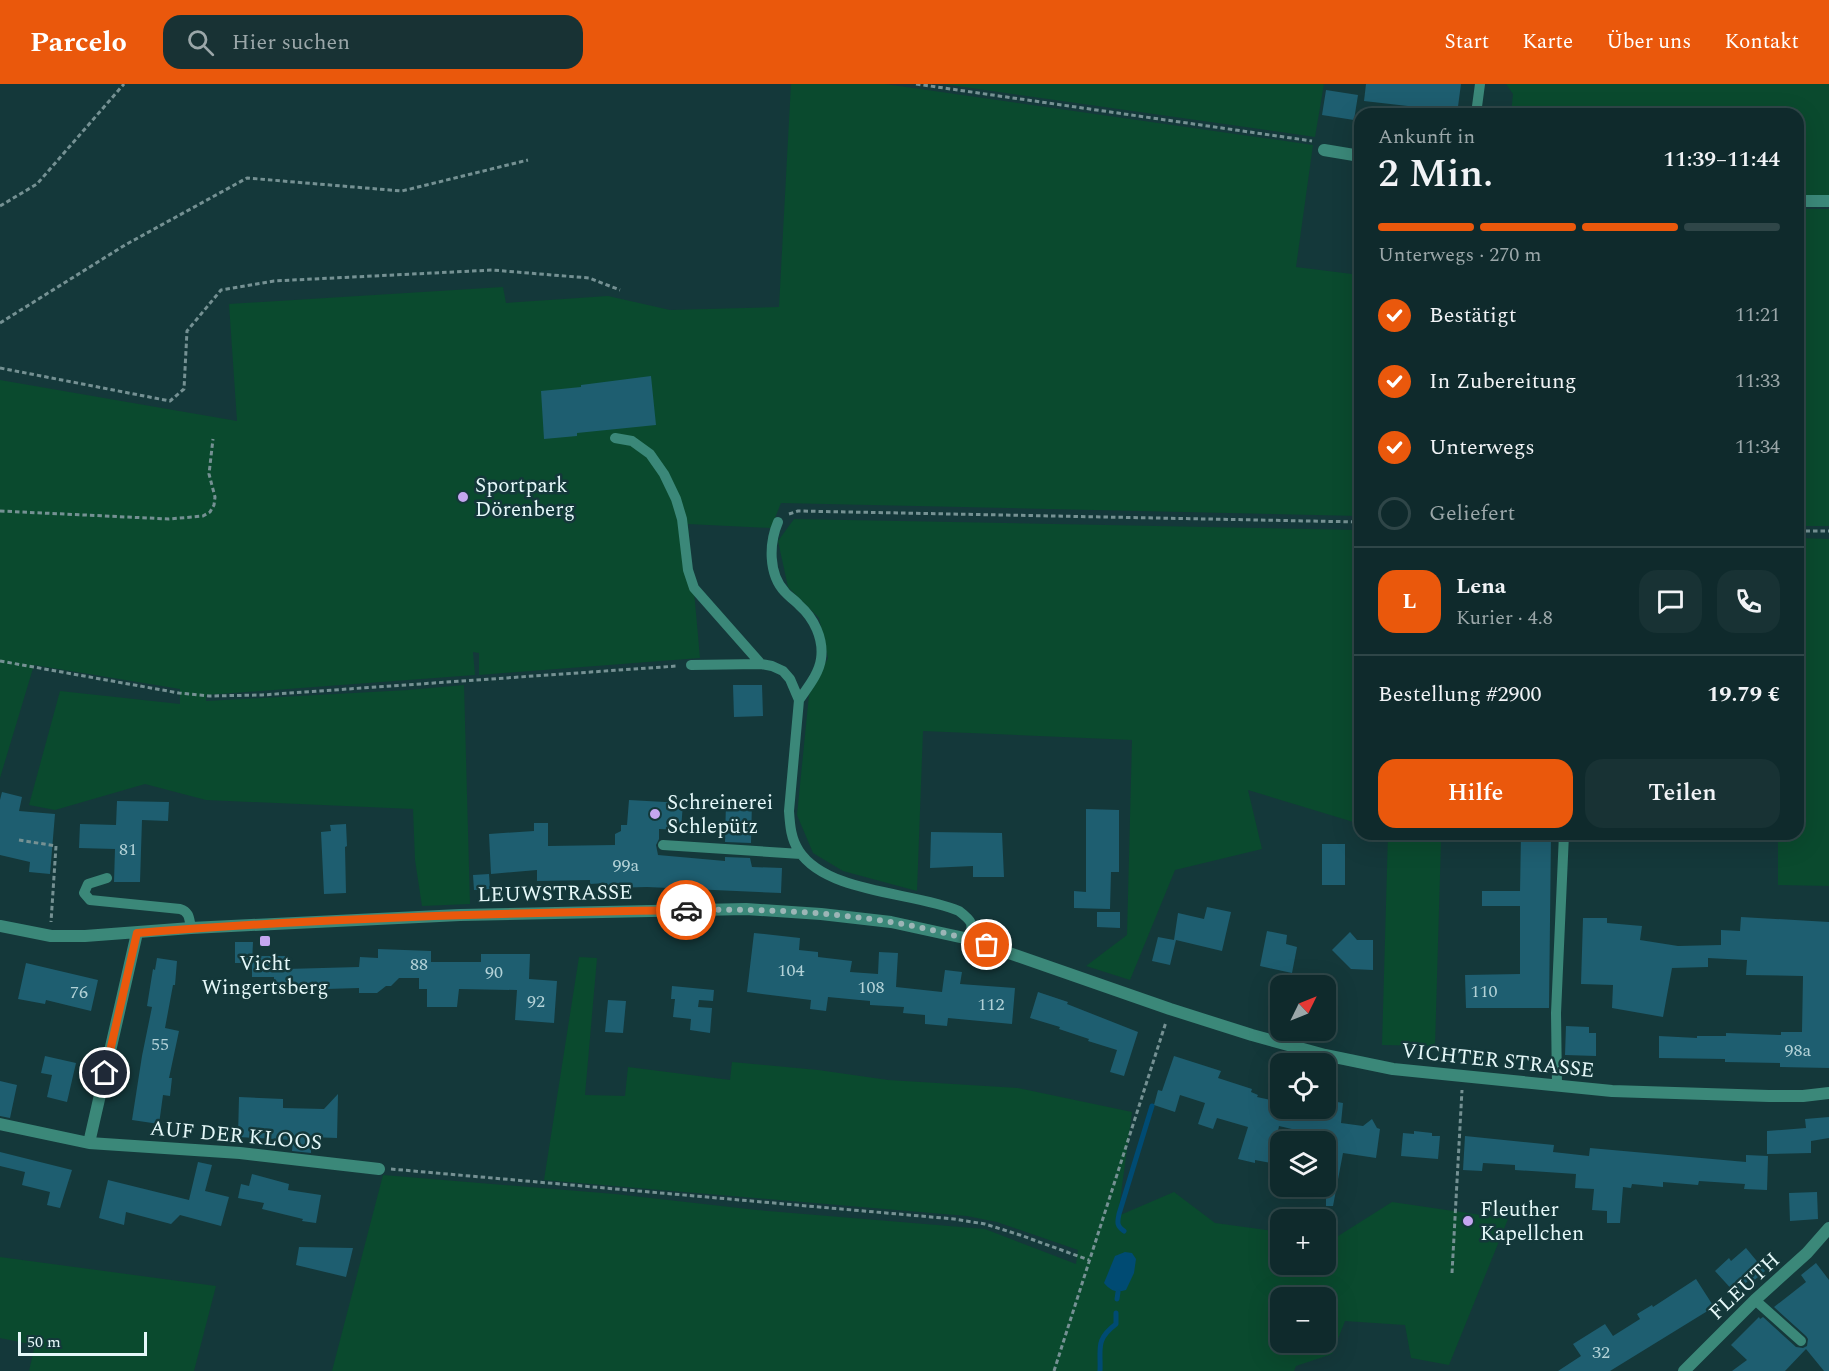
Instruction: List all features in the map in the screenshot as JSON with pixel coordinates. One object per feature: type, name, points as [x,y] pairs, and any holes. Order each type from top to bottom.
[{"type":"street","points":[[1324,150],[1354,155]]},
{"type":"street","points":[[1804,201],[1829,201]]},
{"type":"street","name":"LEUWSTRASSE","points":[[0,926],[51,936],[85,936],[191,928],[460,915],[746,909],[821,914],[882,921],[969,939],[1170,1009]]},
{"type":"street","points":[[89,1143],[137,933]]},
{"type":"street","name":"VICHTER STRASSE","points":[[1170,1009],[1325,1055],[1393,1069],[1612,1091],[1769,1096],[1829,1093]]},
{"type":"street","name":"AUF DER KLOOS","points":[[0,1124],[89,1143],[240,1153],[379,1169]]},
{"type":"street","name":"FLEUTH","points":[[1684,1371],[1755,1300],[1808,1253],[1829,1228]]},
{"type":"lane","points":[[1477,108],[1480,84]]},
{"type":"lane","points":[[615,438],[632,441],[650,454],[664,474],[676,499],[682,519],[688,570],[694,588],[761,664]]},
{"type":"lane","points":[[778,522],[771,546],[775,575],[786,593],[800,605],[814,623],[822,651],[819,667],[799,700],[789,811],[790,829],[801,854],[814,866],[840,879],[959,911],[971,921],[973,927],[969,939]]},
{"type":"lane","points":[[691,665],[761,664],[772,666],[783,671],[799,700]]},
{"type":"lane","points":[[1557,1086],[1556,1013],[1564,840]]},
{"type":"lane","points":[[663,845],[801,854]]},
{"type":"lane","points":[[106,878],[88,884],[84,893],[86,898],[180,909],[189,914],[191,928]]},
{"type":"lane","points":[[1755,1300],[1801,1341]]},
{"type":"path","points":[[0,206],[37,184],[124,84]]},
{"type":"path","points":[[916,84],[1307,140],[1322,144],[1324,150]]},
{"type":"path","points":[[0,323],[125,245],[248,178],[402,191],[528,160]]},
{"type":"path","points":[[0,368],[170,401],[184,389],[187,331],[221,290],[274,281],[492,270],[589,278],[620,290]]},
{"type":"path","points":[[0,511],[170,519],[203,516],[214,506],[215,497],[209,474],[213,439]]},
{"type":"path","points":[[778,522],[798,511],[1354,522]]},
{"type":"path","points":[[1804,531],[1829,531]]},
{"type":"path","points":[[0,661],[169,692],[209,696],[262,695],[691,665]]},
{"type":"path","points":[[19,840],[56,846],[51,913]]},
{"type":"path","points":[[1054,1371],[1170,1009]]},
{"type":"path","points":[[1452,1273],[1463,1076]]},
{"type":"path","points":[[379,1169],[954,1219],[985,1224],[1089,1260]]},
{"type":"green space","points":[[791,84],[885,84],[1313,145],[1296,267],[1354,274],[1354,516],[781,503],[771,528],[688,524],[700,658],[479,675],[479,653],[473,652],[475,675],[206,695],[206,701],[464,685],[470,904],[422,906],[415,860],[413,809],[206,800],[145,784],[55,810],[29,805],[60,691],[180,704],[180,689],[34,665],[0,778],[0,380],[237,421],[229,304],[503,287],[506,303],[608,296],[670,310],[779,307]]},
{"type":"green space","points":[[943,84],[1324,84],[1315,137]]},
{"type":"green space","points":[[1506,84],[1829,84],[1829,198],[1804,197],[1804,108],[1512,108],[1513,94]]},
{"type":"green space","points":[[1804,209],[1829,209],[1829,526],[1804,526]]},
{"type":"green space","points":[[794,519],[1354,530],[1354,822],[1248,790],[1262,849],[1175,870],[1130,980],[1086,966],[1127,935],[1132,740],[923,731],[917,891],[843,871],[813,853],[797,815],[809,695],[828,658],[819,618],[788,587],[778,541]]},
{"type":"green space","points":[[1804,538],[1829,539],[1829,886],[1778,885],[1778,840],[1804,840]]},
{"type":"green space","points":[[1388,840],[1441,840],[1435,1046],[1382,1045]]},
{"type":"green space","points":[[1441,840],[1509,840],[1509,842]]},
{"type":"green space","points":[[579,957],[597,958],[585,1095],[625,1096],[628,1067],[730,1080],[732,1062],[818,1070],[888,1080],[1018,1088],[1132,1112],[1118,1216],[1174,1192],[1215,1223],[1270,1230],[1270,1275],[1336,1275],[1336,1237],[1392,1202],[1508,1219],[1449,1365],[1411,1358],[1405,1325],[1345,1321],[1336,1344],[1336,1287],[1270,1287],[1270,1353],[1332,1354],[1296,1366],[1294,1371],[332,1371],[383,1175],[615,1194],[757,1210],[985,1229],[1076,1264],[1078,1250],[997,1222],[967,1216],[544,1180]]},
{"type":"green space","points":[[0,1257],[216,1286],[194,1371],[29,1371],[35,1345],[0,1338]]},
{"type":"water","points":[[1125,1252],[1132,1253],[1136,1259],[1134,1273],[1126,1290],[1114,1291],[1104,1283],[1115,1256]]},
{"type":"building","points":[[1366,84],[1461,84],[1458,108],[1425,108],[1364,101]]},
{"type":"building","points":[[1326,90],[1358,95],[1356,108],[1354,108],[1354,120],[1322,115]]},
{"type":"building","points":[[651,376],[656,425],[577,433],[577,436],[544,439],[541,391]]},
{"type":"building","points":[[733,685],[762,685],[763,716],[734,717]]},
{"type":"building","points":[[2,792],[22,797],[19,811],[55,814],[50,874],[29,872],[30,862],[0,855]]},
{"type":"building","points":[[629,800],[683,803],[681,830],[659,829],[659,839],[656,845],[658,855],[725,861],[725,857],[750,858],[752,867],[782,868],[781,893],[647,887],[608,888],[607,883],[590,884],[590,880],[537,881],[537,870],[491,874],[489,834],[534,831],[534,823],[548,823],[548,846],[615,845],[615,834],[621,831],[621,825],[627,825]]},
{"type":"building","points":[[117,801],[169,802],[168,821],[142,820],[140,882],[114,882],[115,849],[79,848],[80,824],[116,825]]},
{"type":"building","points":[[726,801],[752,802],[751,843],[725,842]]},
{"type":"building","points":[[1086,809],[1119,810],[1119,872],[1111,872],[1110,909],[1074,908],[1074,891],[1086,892]]},
{"type":"building","points":[[346,824],[346,893],[324,894],[321,832],[331,831],[330,825]]},
{"type":"building","points":[[931,832],[1002,833],[1004,877],[973,877],[973,866],[930,868]]},
{"type":"building","points":[[1521,840],[1551,840],[1549,1008],[1466,1008],[1465,975],[1520,974],[1520,906],[1482,906],[1482,891],[1520,891]]},
{"type":"building","points":[[1322,844],[1345,844],[1345,885],[1322,885]]},
{"type":"building","points":[[489,874],[490,889],[474,890],[473,875]]},
{"type":"building","points":[[1207,907],[1231,912],[1222,951],[1176,940],[1170,965],[1152,961],[1158,937],[1174,940],[1178,913],[1204,919]]},
{"type":"building","points":[[1097,912],[1120,912],[1120,928],[1097,927]]},
{"type":"building","points":[[1741,917],[1829,922],[1829,1068],[1780,1067],[1780,1063],[1725,1062],[1725,1059],[1659,1058],[1659,1036],[1697,1038],[1697,1036],[1726,1036],[1726,1033],[1781,1035],[1781,1032],[1802,1032],[1803,976],[1746,975],[1747,960],[1708,958],[1708,967],[1672,968],[1663,1017],[1612,1008],[1613,985],[1581,984],[1583,918],[1607,918],[1607,923],[1642,926],[1640,940],[1678,946],[1721,945],[1721,930],[1740,931]]},
{"type":"building","points":[[1267,931],[1287,935],[1286,944],[1297,947],[1292,973],[1260,966]]},
{"type":"building","points":[[1350,932],[1357,940],[1373,940],[1373,970],[1351,969],[1332,950]]},
{"type":"building","points":[[754,933],[800,938],[799,950],[818,952],[818,957],[852,961],[850,972],[878,974],[879,952],[898,953],[896,987],[942,992],[945,970],[962,972],[960,984],[1015,988],[1012,1024],[948,1018],[947,1026],[925,1024],[925,1015],[903,1013],[904,1007],[870,1005],[870,1001],[828,997],[826,1011],[810,1009],[811,1000],[747,992]]},
{"type":"building","points":[[235,942],[253,942],[252,963],[235,963]]},
{"type":"building","points":[[378,949],[431,951],[431,962],[481,962],[481,954],[530,954],[529,979],[557,981],[554,1023],[515,1020],[517,990],[459,989],[457,1007],[427,1007],[427,989],[419,989],[419,978],[399,978],[391,986],[386,986],[377,993],[359,993],[359,988],[274,986],[274,977],[252,977],[252,956],[286,956],[286,969],[359,967],[360,957],[378,958]]},
{"type":"building","points":[[157,958],[177,961],[175,985],[173,985],[165,1028],[179,1031],[169,1078],[172,1078],[170,1096],[163,1095],[159,1124],[132,1120],[152,1007],[147,1006]]},
{"type":"building","points":[[26,963],[98,980],[91,1011],[46,1000],[45,1004],[18,999]]},
{"type":"building","points":[[672,986],[714,990],[713,1001],[699,1000],[698,1007],[712,1008],[710,1033],[690,1030],[691,1019],[673,1017],[675,999],[671,999]]},
{"type":"building","points":[[1038,992],[1068,1002],[1067,1004],[1138,1032],[1124,1076],[1110,1072],[1117,1050],[1088,1041],[1089,1039],[1059,1029],[1060,1027],[1030,1018]]},
{"type":"building","points":[[608,1000],[626,1001],[623,1033],[605,1032]]},
{"type":"building","points":[[1566,1026],[1589,1027],[1589,1033],[1596,1033],[1596,1056],[1565,1055]]},
{"type":"building","points":[[45,1056],[76,1063],[67,1102],[47,1097],[52,1075],[41,1073]]},
{"type":"building","points":[[1174,1056],[1221,1071],[1218,1078],[1252,1089],[1251,1092],[1258,1095],[1257,1097],[1270,1100],[1270,1119],[1336,1119],[1336,1102],[1343,1103],[1341,1123],[1363,1126],[1372,1119],[1380,1129],[1376,1158],[1343,1153],[1336,1190],[1336,1131],[1300,1131],[1279,1126],[1278,1131],[1270,1131],[1270,1163],[1255,1160],[1255,1163],[1238,1159],[1248,1127],[1217,1118],[1213,1129],[1198,1124],[1205,1103],[1180,1095],[1175,1112],[1154,1105],[1158,1090],[1162,1091]]},
{"type":"building","points":[[0,1081],[17,1085],[10,1118],[0,1116]]},
{"type":"building","points":[[338,1094],[337,1138],[311,1137],[311,1153],[292,1151],[293,1140],[238,1137],[239,1097],[283,1099],[283,1108],[324,1109]]},
{"type":"building","points":[[1829,1117],[1829,1138],[1811,1141],[1811,1153],[1767,1154],[1767,1131],[1806,1128],[1805,1119]]},
{"type":"building","points":[[1414,1131],[1440,1136],[1438,1159],[1401,1156],[1403,1133],[1414,1134]]},
{"type":"building","points":[[1465,1136],[1554,1145],[1553,1152],[1589,1156],[1590,1148],[1746,1162],[1746,1155],[1768,1156],[1767,1190],[1744,1189],[1745,1184],[1699,1181],[1698,1185],[1663,1182],[1663,1187],[1632,1184],[1631,1188],[1623,1187],[1620,1223],[1607,1223],[1607,1211],[1592,1210],[1594,1189],[1575,1188],[1576,1174],[1515,1170],[1515,1165],[1483,1163],[1482,1171],[1463,1170]]},
{"type":"building","points":[[0,1152],[72,1170],[60,1208],[47,1205],[50,1192],[22,1185],[25,1172],[0,1166]]},
{"type":"building","points":[[198,1162],[212,1165],[205,1191],[229,1197],[221,1226],[180,1215],[171,1224],[126,1212],[124,1225],[99,1218],[108,1180],[189,1200]]},
{"type":"building","points":[[252,1174],[289,1184],[288,1190],[321,1195],[316,1223],[262,1209],[264,1203],[238,1198],[241,1184],[249,1186]]},
{"type":"building","points":[[1817,1192],[1818,1219],[1790,1221],[1789,1193]]},
{"type":"building","points":[[1326,1197],[1335,1197],[1333,1206],[1326,1206]]},
{"type":"building","points":[[299,1247],[353,1248],[346,1277],[296,1265]]},
{"type":"building","points":[[1746,1248],[1765,1271],[1751,1283],[1749,1280],[1735,1293],[1715,1271],[1729,1258],[1731,1261]]},
{"type":"building","points":[[1816,1263],[1829,1280],[1829,1371],[1824,1371],[1806,1349],[1785,1371],[1732,1371],[1747,1360],[1731,1345],[1759,1317],[1760,1319],[1763,1317],[1796,1347],[1807,1346],[1806,1336],[1774,1307],[1806,1282],[1801,1275]]},
{"type":"building","points":[[1696,1279],[1714,1307],[1610,1371],[1558,1371],[1581,1356],[1573,1344],[1605,1324],[1613,1336],[1640,1319],[1637,1314],[1652,1305],[1653,1307]]},
{"type":"waterway","points":[[1124,1231],[1118,1224],[1119,1214],[1152,1106]]},
{"type":"waterway","points":[[1117,1299],[1118,1292]]},
{"type":"waterway","points":[[1100,1371],[1100,1345],[1105,1335],[1116,1324],[1116,1313]]},
{"type":"way so far","points":[[686,910],[746,909],[891,922],[987,945]]},
{"type":"place","name":"Sportpark Dörenberg","points":[[463,497]]},
{"type":"place","name":"Schreinerei Schlepütz","points":[[655,814]]},
{"type":"place","name":"Vicht Wingertsberg","points":[[265,941]]},
{"type":"place","name":"Fleuther Kapellchen","points":[[1468,1221]]},
{"type":"route","points":[[105,1073],[137,933],[335,920],[583,911],[686,910]]}]
